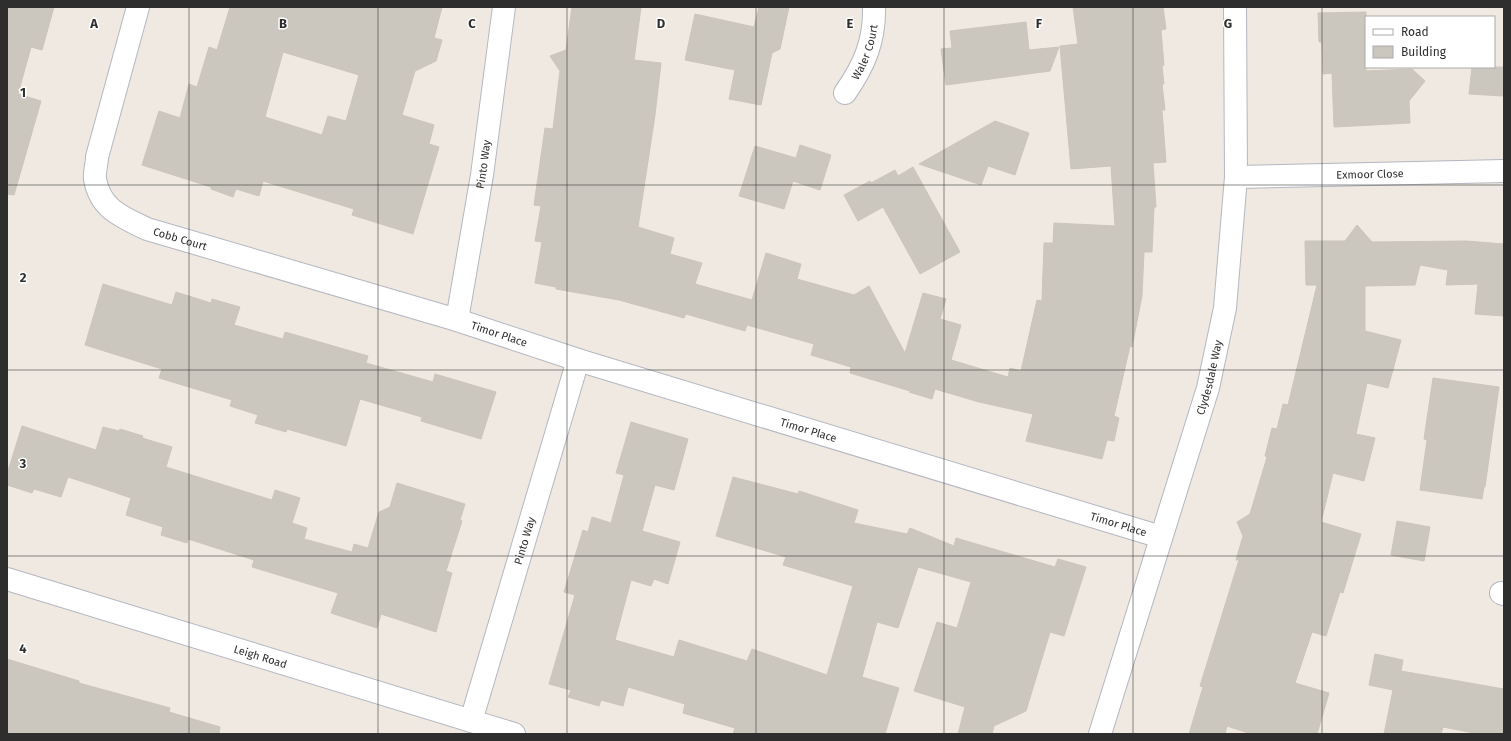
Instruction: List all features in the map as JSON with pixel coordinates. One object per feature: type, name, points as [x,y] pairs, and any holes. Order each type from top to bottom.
[{"type":"street","name":"Cobb Court","points":[[138,7],[97,157],[95,178],[101,200],[119,216],[147,229],[457,320]]},
{"type":"street","name":"Pinto Way","points":[[457,320],[482,175],[504,7]]},
{"type":"street","name":"Waler Court","points":[[845,93],[859,73],[870,45],[874,7]]},
{"type":"street","name":"Clydesdale Way","points":[[1100,734],[1208,388],[1225,308],[1236,177],[1234,7]]},
{"type":"street","name":"Exmoor Close","points":[[1236,177],[1504,171]]},
{"type":"street","name":"Timor Place","points":[[457,320],[578,360],[1161,537]]},
{"type":"street","name":"Pinto Way","points":[[471,721],[578,360]]},
{"type":"street","name":"Leigh Road","points":[[7,579],[514,734]]},
{"type":"building","points":[[7,7],[54,7],[42,50],[31,47],[18,94],[41,101],[14,195],[7,194]]},
{"type":"building","points":[[230,7],[442,7],[434,38],[442,40],[436,61],[415,71],[402,115],[434,125],[429,144],[439,147],[413,234],[352,215],[354,209],[263,181],[259,196],[236,189],[233,197],[211,189],[211,187],[142,165],[159,111],[180,118],[189,84],[197,87],[209,47],[217,50]],"holes":[[[283,52],[359,75],[346,121],[328,116],[322,135],[265,117]]]},
{"type":"building","points":[[572,7],[641,7],[634,60],[661,63],[655,115],[638,227],[674,238],[670,254],[702,263],[695,284],[752,300],[766,253],[801,264],[797,279],[854,295],[869,286],[905,353],[923,293],[946,299],[940,319],[961,325],[951,360],[1008,377],[1010,368],[1021,371],[1037,300],[1042,301],[1044,243],[1053,243],[1054,223],[1115,226],[1111,166],[1071,169],[1060,46],[1078,44],[1073,7],[1163,7],[1166,29],[1161,30],[1164,65],[1162,66],[1164,84],[1162,84],[1165,110],[1162,110],[1166,162],[1153,163],[1156,207],[1154,207],[1152,252],[1144,252],[1142,296],[1132,347],[1130,346],[1114,416],[1119,418],[1114,441],[1107,440],[1102,459],[1026,441],[1033,414],[979,402],[935,389],[932,399],[909,392],[910,391],[850,373],[851,367],[811,355],[814,344],[747,325],[745,331],[686,314],[684,318],[619,300],[556,289],[556,287],[535,283],[542,242],[535,241],[541,206],[534,205],[545,128],[553,129],[560,71],[550,56],[566,50]]},
{"type":"building","points":[[759,7],[789,7],[780,49],[772,53],[761,105],[729,99],[735,70],[685,60],[695,14],[754,27]]},
{"type":"building","points":[[1366,12],[1366,71],[1412,69],[1425,81],[1409,101],[1410,123],[1334,127],[1332,73],[1323,74],[1322,42],[1319,42],[1318,13]]},
{"type":"building","points":[[1026,22],[1029,50],[1059,47],[1050,71],[946,85],[941,49],[952,48],[950,31]]},
{"type":"building","points":[[1504,67],[1503,96],[1469,94],[1472,68]]},
{"type":"building","points":[[995,121],[1029,133],[1015,175],[988,166],[981,185],[919,164]]},
{"type":"building","points":[[800,145],[831,155],[820,190],[793,181],[784,209],[739,196],[755,146],[796,158]]},
{"type":"building","points":[[913,167],[960,252],[920,274],[883,207],[858,221],[844,195],[895,170],[898,176]]},
{"type":"building","points":[[1357,225],[1372,242],[1466,241],[1504,244],[1504,316],[1475,314],[1478,284],[1446,285],[1448,270],[1420,265],[1415,285],[1365,286],[1365,331],[1401,340],[1388,388],[1367,383],[1356,434],[1375,438],[1364,481],[1333,473],[1321,522],[1361,534],[1343,593],[1340,592],[1326,636],[1312,632],[1295,683],[1329,693],[1317,734],[1251,734],[1227,726],[1225,734],[1189,734],[1203,687],[1200,686],[1239,560],[1236,560],[1243,536],[1237,522],[1250,514],[1267,457],[1265,456],[1272,428],[1277,429],[1283,404],[1288,405],[1317,285],[1306,285],[1305,241],[1345,241]]},
{"type":"building","points":[[103,284],[172,305],[176,292],[211,303],[212,299],[240,307],[234,325],[283,339],[285,332],[368,356],[366,363],[433,382],[435,374],[496,392],[481,439],[421,421],[422,417],[360,399],[346,446],[287,429],[286,432],[255,423],[258,415],[230,406],[232,400],[159,378],[162,369],[85,345]]},
{"type":"building","points":[[1433,378],[1499,387],[1482,499],[1420,490],[1427,440],[1424,439]]},
{"type":"building","points":[[631,422],[688,439],[674,490],[655,485],[642,531],[680,542],[668,584],[654,579],[651,586],[631,580],[615,640],[674,657],[679,640],[747,661],[752,649],[827,675],[853,586],[783,565],[786,557],[716,536],[733,477],[798,494],[799,491],[858,510],[854,523],[907,534],[910,528],[954,546],[956,538],[1055,567],[1058,559],[1086,567],[1064,636],[1050,632],[1026,711],[994,726],[992,734],[958,734],[965,707],[914,691],[937,622],[957,628],[971,582],[918,567],[898,628],[877,622],[862,677],[899,688],[885,734],[733,734],[735,728],[683,713],[685,704],[628,687],[623,706],[601,700],[599,706],[568,697],[571,690],[549,684],[575,595],[564,592],[583,530],[588,532],[592,517],[611,523],[624,475],[616,473]]},
{"type":"building","points":[[22,426],[96,450],[103,427],[119,431],[120,429],[143,436],[142,438],[172,447],[166,467],[272,500],[275,490],[300,498],[292,523],[307,528],[304,539],[352,552],[354,544],[368,548],[379,512],[390,507],[397,483],[465,504],[460,520],[462,521],[446,571],[452,573],[436,632],[381,614],[377,628],[331,613],[338,593],[252,567],[254,560],[188,539],[187,543],[161,535],[163,527],[126,515],[131,498],[99,487],[68,477],[61,497],[34,489],[32,493],[7,485],[7,474]]},
{"type":"building","points":[[1397,521],[1430,527],[1424,561],[1391,555]]},
{"type":"building","points":[[1375,654],[1403,660],[1401,671],[1504,689],[1504,734],[1479,734],[1443,727],[1441,734],[1384,734],[1393,690],[1369,685]]},
{"type":"building","points":[[7,659],[79,681],[79,683],[170,708],[169,712],[220,727],[219,734],[7,734]]}]
